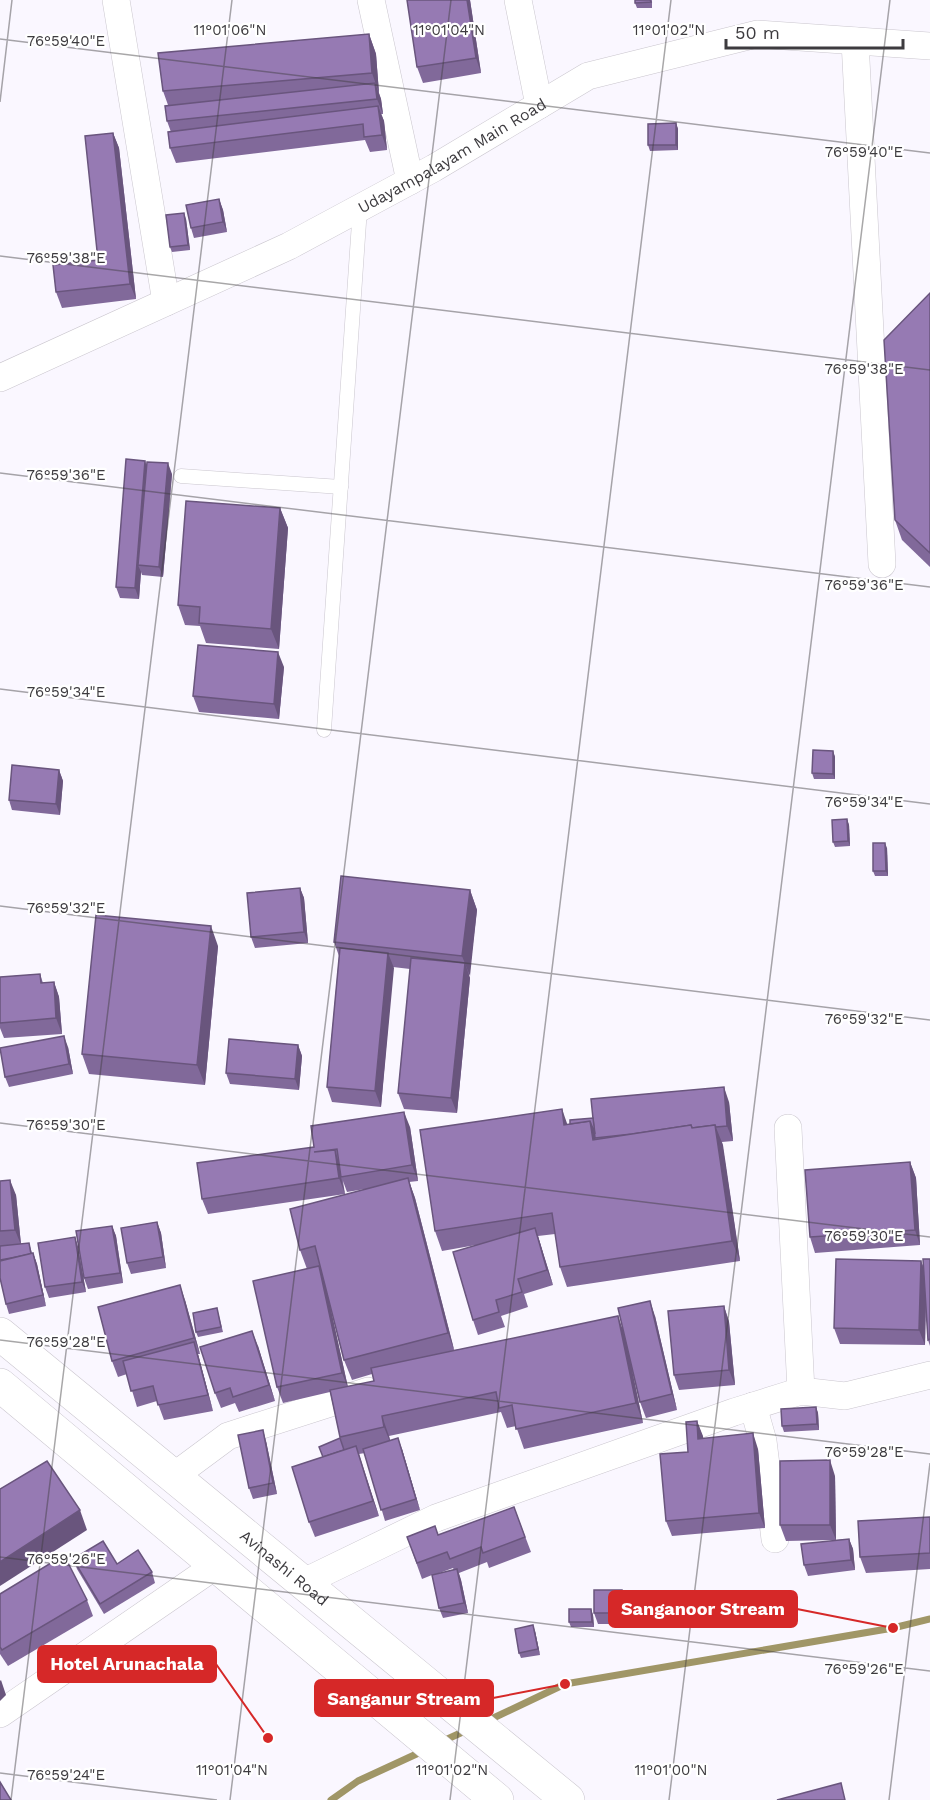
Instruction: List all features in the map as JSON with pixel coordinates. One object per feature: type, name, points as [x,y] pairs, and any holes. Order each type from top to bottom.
[{"type":"main road","name":"Avinashi Road","points":[[0,1334],[454,1704],[568,1800]]},
{"type":"main road","points":[[0,1385],[497,1800]]},
{"type":"street","points":[[116,0],[166,302]]},
{"type":"street","points":[[371,0],[410,181]]},
{"type":"street","points":[[518,0],[540,105]]},
{"type":"street","name":"Udayampalayam Main Road","points":[[0,378],[290,246],[410,181],[588,76],[757,34],[930,46]]},
{"type":"street","points":[[855,41],[882,564]]},
{"type":"street","points":[[788,1128],[801,1391]]},
{"type":"street","points":[[304,1582],[436,1518],[753,1406],[801,1391],[845,1396],[930,1375]]},
{"type":"street","points":[[174,1476],[228,1436],[392,1381]]},
{"type":"street","points":[[753,1406],[763,1441],[774,1539]]},
{"type":"street","points":[[0,1714],[216,1566]]},
{"type":"lane","points":[[324,730],[360,208]]},
{"type":"lane","points":[[181,476],[341,487]]},
{"type":"building","points":[[407,0],[467,0],[476,58],[417,67]]},
{"type":"building","points":[[635,0],[650,0],[651,2],[635,3]]},
{"type":"building","points":[[369,34],[372,73],[163,91],[158,53]]},
{"type":"building","points":[[375,83],[377,99],[167,121],[165,106]]},
{"type":"building","points":[[378,106],[382,135],[364,137],[363,124],[170,148],[168,132]]},
{"type":"building","points":[[676,123],[676,145],[648,145],[648,124]]},
{"type":"building","points":[[113,133],[130,284],[56,292],[53,265],[98,260],[85,136]]},
{"type":"building","points":[[219,199],[223,222],[191,228],[186,205]]},
{"type":"building","points":[[184,213],[188,245],[170,247],[166,215]]},
{"type":"building","points":[[930,293],[930,553],[895,520],[884,340]]},
{"type":"building","points":[[126,459],[145,461],[135,588],[116,587]]},
{"type":"building","points":[[147,462],[168,463],[159,567],[138,565]]},
{"type":"building","points":[[186,501],[280,508],[271,629],[199,623],[200,607],[178,605]]},
{"type":"building","points":[[198,645],[278,652],[274,704],[193,696]]},
{"type":"building","points":[[813,750],[833,751],[833,774],[812,773]]},
{"type":"building","points":[[12,765],[59,770],[56,804],[9,800]]},
{"type":"building","points":[[847,819],[848,841],[833,842],[832,820]]},
{"type":"building","points":[[873,843],[885,843],[886,871],[873,871]]},
{"type":"building","points":[[341,876],[470,890],[462,956],[334,942]]},
{"type":"building","points":[[300,888],[304,932],[251,937],[247,893]]},
{"type":"building","points":[[96,915],[211,926],[197,1065],[82,1054]]},
{"type":"building","points":[[340,948],[388,953],[375,1091],[327,1087]]},
{"type":"building","points":[[411,958],[465,963],[451,1098],[398,1093]]},
{"type":"building","points":[[40,974],[41,983],[54,982],[56,1018],[0,1023],[0,977]]},
{"type":"building","points":[[64,1036],[69,1064],[5,1077],[0,1048]]},
{"type":"building","points":[[229,1039],[298,1045],[295,1079],[226,1073]]},
{"type":"building","points":[[724,1087],[727,1126],[692,1128],[691,1125],[595,1138],[591,1099]]},
{"type":"building","points":[[562,1109],[564,1125],[590,1121],[593,1140],[691,1125],[692,1128],[715,1125],[732,1241],[560,1267],[552,1213],[435,1231],[420,1130]]},
{"type":"building","points":[[404,1112],[412,1165],[341,1177],[337,1149],[314,1152],[335,1150],[339,1178],[202,1199],[197,1163],[314,1147],[311,1126]]},
{"type":"building","points":[[593,1118],[595,1134],[590,1121],[570,1124],[570,1120]]},
{"type":"building","points":[[910,1162],[915,1230],[810,1237],[805,1170]]},
{"type":"building","points":[[408,1178],[448,1333],[344,1360],[315,1246],[300,1250],[290,1209]]},
{"type":"building","points":[[10,1180],[15,1230],[0,1231],[0,1181]]},
{"type":"building","points":[[157,1222],[163,1257],[127,1263],[121,1228]]},
{"type":"building","points":[[112,1226],[120,1273],[84,1278],[76,1231]]},
{"type":"building","points":[[535,1228],[547,1270],[518,1279],[522,1292],[496,1300],[499,1312],[473,1320],[453,1252]]},
{"type":"building","points":[[75,1237],[82,1282],[45,1287],[38,1243]]},
{"type":"building","points":[[29,1243],[31,1254],[0,1260],[0,1246]]},
{"type":"building","points":[[33,1253],[43,1295],[6,1304],[0,1278],[0,1261]]},
{"type":"building","points":[[836,1259],[921,1261],[919,1330],[834,1328]]},
{"type":"building","points":[[923,1259],[930,1259],[930,1339],[928,1340]]},
{"type":"building","points":[[319,1266],[342,1373],[277,1387],[253,1281]]},
{"type":"building","points":[[180,1285],[194,1338],[112,1361],[98,1307]]},
{"type":"building","points":[[650,1301],[672,1394],[640,1402],[618,1308]]},
{"type":"building","points":[[724,1306],[729,1370],[674,1375],[668,1311]]},
{"type":"building","points":[[217,1308],[221,1327],[196,1332],[193,1313]]},
{"type":"building","points":[[618,1316],[636,1403],[516,1429],[512,1405],[499,1408],[496,1392],[382,1416],[384,1427],[340,1437],[330,1390],[374,1381],[371,1368]]},
{"type":"building","points":[[252,1331],[269,1385],[233,1397],[230,1388],[215,1393],[200,1347]]},
{"type":"building","points":[[194,1342],[208,1395],[158,1405],[153,1386],[131,1391],[123,1361]]},
{"type":"building","points":[[816,1407],[817,1424],[782,1426],[781,1409]]},
{"type":"building","points":[[697,1421],[698,1439],[753,1433],[759,1513],[666,1521],[660,1454],[688,1452],[686,1422]]},
{"type":"building","points":[[263,1430],[273,1483],[249,1488],[238,1435]]},
{"type":"building","points":[[340,1438],[344,1450],[323,1457],[319,1447]]},
{"type":"building","points":[[398,1438],[416,1499],[381,1510],[363,1449]]},
{"type":"building","points":[[356,1446],[373,1501],[309,1522],[292,1467]]},
{"type":"building","points":[[830,1460],[830,1525],[780,1525],[780,1461]]},
{"type":"building","points":[[47,1461],[80,1510],[0,1562],[0,1489]]},
{"type":"building","points":[[514,1507],[525,1537],[483,1553],[481,1547],[450,1559],[447,1552],[417,1563],[407,1537],[435,1526],[438,1535]]},
{"type":"building","points":[[930,1517],[930,1553],[860,1557],[858,1521]]},
{"type":"building","points":[[849,1539],[851,1560],[804,1565],[801,1544]]},
{"type":"building","points":[[103,1541],[117,1564],[138,1550],[152,1572],[100,1604],[73,1559]]},
{"type":"building","points":[[64,1555],[87,1600],[2,1650],[0,1647],[0,1594]]},
{"type":"building","points":[[457,1569],[464,1603],[439,1608],[432,1575]]},
{"type":"building","points":[[594,1590],[622,1590],[622,1613],[594,1613]]},
{"type":"building","points":[[569,1609],[591,1609],[592,1622],[569,1622]]},
{"type":"building","points":[[533,1625],[538,1649],[519,1653],[515,1629]]},
{"type":"building","points":[[0,1782],[11,1800],[0,1800]]},
{"type":"building","points":[[841,1783],[845,1800],[777,1800]]},
{"type":"waterway","points":[[487,1721],[565,1684],[893,1628],[930,1619]]},
{"type":"waterway","points":[[441,1742],[467,1730]]},
{"type":"waterway","points":[[331,1800],[358,1781],[423,1751]]},
{"type":"place","name":"Sanganoor Stream","points":[[893,1628]]},
{"type":"place","name":"Sanganur Stream","points":[[565,1684]]},
{"type":"place","name":"Hotel Arunachala","points":[[268,1738]]}]
